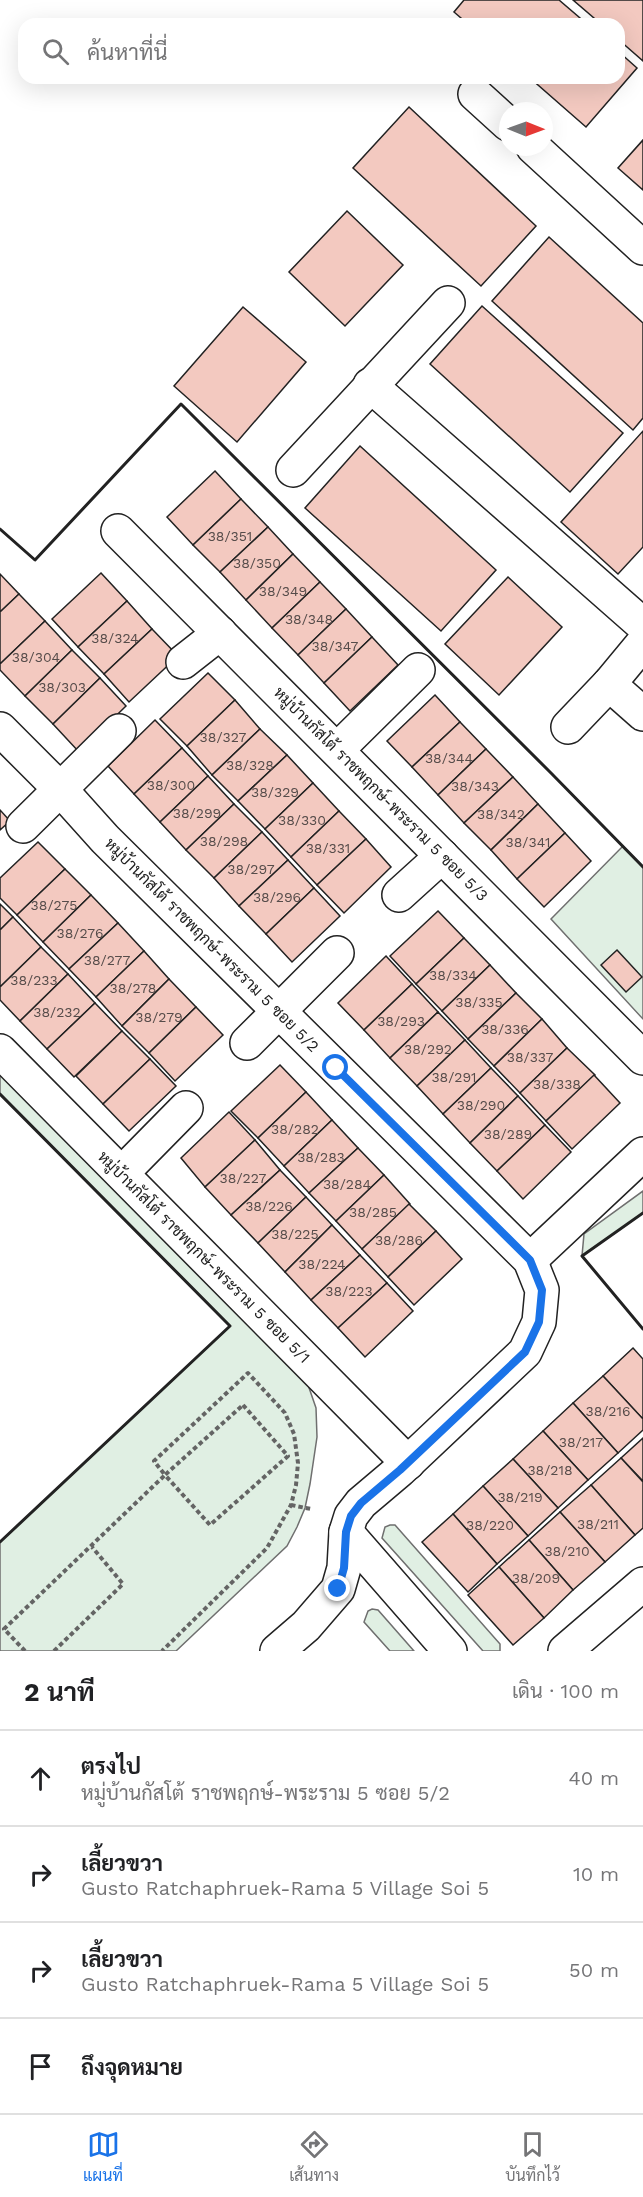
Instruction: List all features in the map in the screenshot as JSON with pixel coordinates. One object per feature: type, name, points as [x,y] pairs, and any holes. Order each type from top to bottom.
[{"type":"street","points":[[475,94],[499,116]]},
{"type":"street","points":[[543,156],[643,248]]},
{"type":"street","points":[[293,470],[448,303]]},
{"type":"street","points":[[370,385],[643,625]]},
{"type":"street","name":"หมู่บ้านกัสโต้ ราชพฤกษ์-พระราม 5 ซอย 5/3","points":[[118,531],[643,1058]]},
{"type":"street","points":[[183,662],[220,633]]},
{"type":"street","points":[[568,727],[643,644]]},
{"type":"street","points":[[337,750],[418,669]]},
{"type":"street","points":[[609,684],[643,714]]},
{"type":"street","name":"หมู่บ้านกัสโต้ ราชพฤกษ์-พระราม 5 ซอย 5/2","points":[[0,729],[61,790],[105,839],[530,1260]]},
{"type":"street","points":[[23,826],[119,731]]},
{"type":"street","points":[[399,895],[442,855]]},
{"type":"street","points":[[247,1043],[338,952]]},
{"type":"street","name":"หมู่บ้านกัสโต้ ราชพฤกษ์-พระราม 5 ซอย 5/1","points":[[0,1051],[408,1463]]},
{"type":"street","points":[[122,1173],[186,1108]]},
{"type":"street","points":[[278,1651],[306,1626],[338,1589],[344,1568],[346,1532],[351,1516],[361,1503],[408,1463],[525,1352],[539,1322],[542,1290],[530,1260],[643,1154]]},
{"type":"street","points":[[346,1532],[450,1651]]},
{"type":"street","points":[[565,1651],[643,1584]]},
{"type":"path","points":[[25,1651],[4,1629],[165,1475],[243,1405],[288,1456],[210,1525],[165,1475],[154,1461],[248,1373],[285,1413],[294,1434],[298,1463],[296,1485],[287,1513],[267,1548],[162,1651]]},
{"type":"path","points":[[54,1651],[123,1584],[92,1546]]},
{"type":"green space","points":[[623,846],[643,867],[643,1019],[551,919]]},
{"type":"green space","points":[[0,1067],[306,1379],[316,1408],[317,1437],[305,1508],[287,1546],[176,1651],[0,1651],[0,1542],[230,1326],[0,1094]]},
{"type":"green space","points":[[643,1191],[643,1213],[582,1256],[584,1234]]},
{"type":"green space","points":[[395,1525],[500,1644],[500,1651],[483,1651],[382,1538],[385,1527]]},
{"type":"green space","points":[[378,1610],[414,1651],[390,1651],[364,1622],[368,1611]]},
{"type":"building","points":[[464,0],[559,0],[580,18],[461,18],[454,12]]},
{"type":"building","points":[[573,0],[643,0],[643,61],[625,45],[625,18],[594,18]]},
{"type":"building","points":[[625,57],[637,68],[625,82]]},
{"type":"building","points":[[537,84],[623,84],[586,127]]},
{"type":"building","points":[[409,107],[536,226],[481,286],[353,168]]},
{"type":"building","points":[[643,140],[643,190],[618,168]]},
{"type":"building","points":[[347,211],[403,265],[345,326],[289,272]]},
{"type":"building","points":[[549,237],[643,323],[643,418],[633,430],[492,301]]},
{"type":"building","points":[[482,306],[623,433],[570,492],[430,364]]},
{"type":"building","points":[[243,307],[306,362],[237,442],[174,386]]},
{"type":"building","points":[[643,431],[643,547],[618,574],[561,522]]},
{"type":"building","points":[[360,446],[496,570],[441,631],[305,508]]},
{"type":"building","points":[[215,471],[241,499],[193,545],[167,517]]},
{"type":"building","points":[[241,499],[268,527],[220,572],[193,545]]},
{"type":"building","points":[[268,527],[293,554],[246,600],[220,572]]},
{"type":"building","points":[[293,554],[320,582],[272,628],[246,600]]},
{"type":"building","points":[[101,573],[127,601],[78,647],[52,619]]},
{"type":"building","points":[[0,574],[19,594],[0,612]]},
{"type":"building","points":[[508,577],[562,627],[499,695],[445,644]]},
{"type":"building","points":[[320,582],[346,609],[298,655],[272,628]]},
{"type":"building","points":[[19,594],[45,621],[0,664],[0,612]]},
{"type":"building","points":[[127,601],[152,629],[104,674],[78,647]]},
{"type":"building","points":[[346,609],[372,637],[324,683],[298,655]]},
{"type":"building","points":[[45,621],[72,650],[25,696],[0,670],[0,664]]},
{"type":"building","points":[[152,629],[178,656],[129,702],[104,674]]},
{"type":"building","points":[[372,637],[398,665],[350,711],[324,683]]},
{"type":"building","points":[[72,650],[100,678],[53,724],[25,696]]},
{"type":"building","points":[[208,673],[235,700],[187,746],[160,719]]},
{"type":"building","points":[[100,678],[126,706],[79,752],[53,724]]},
{"type":"building","points":[[435,695],[460,722],[412,767],[387,741]]},
{"type":"building","points":[[235,700],[260,729],[212,775],[187,746]]},
{"type":"building","points":[[155,720],[182,748],[134,794],[108,766]]},
{"type":"building","points":[[460,722],[486,749],[438,795],[412,767]]},
{"type":"building","points":[[260,729],[287,755],[238,801],[212,775]]},
{"type":"building","points":[[182,748],[208,776],[160,822],[134,794]]},
{"type":"building","points":[[486,749],[513,777],[464,823],[438,795]]},
{"type":"building","points":[[287,755],[313,783],[265,829],[238,801]]},
{"type":"building","points":[[208,776],[234,804],[186,850],[160,822]]},
{"type":"building","points":[[513,777],[538,804],[491,850],[464,823]]},
{"type":"building","points":[[313,783],[339,811],[291,857],[265,829]]},
{"type":"building","points":[[234,804],[262,832],[214,878],[186,850]]},
{"type":"building","points":[[538,804],[565,833],[517,879],[491,850]]},
{"type":"building","points":[[0,810],[10,821],[0,830]]},
{"type":"building","points":[[339,811],[366,839],[317,885],[291,857]]},
{"type":"building","points":[[262,832],[288,860],[239,906],[214,878]]},
{"type":"building","points":[[565,833],[591,861],[544,907],[517,879]]},
{"type":"building","points":[[366,839],[391,867],[344,913],[317,885]]},
{"type":"building","points":[[38,842],[65,869],[17,915],[0,898],[0,878]]},
{"type":"building","points":[[288,860],[314,888],[266,934],[239,906]]},
{"type":"building","points":[[65,869],[91,895],[43,942],[17,915]]},
{"type":"building","points":[[314,888],[340,916],[292,962],[266,934]]},
{"type":"building","points":[[91,895],[118,923],[69,969],[43,942]]},
{"type":"building","points":[[0,904],[13,917],[0,930]]},
{"type":"building","points":[[438,911],[464,938],[416,984],[390,956]]},
{"type":"building","points":[[13,917],[41,947],[0,987],[0,930]]},
{"type":"building","points":[[118,923],[144,951],[96,997],[69,969]]},
{"type":"building","points":[[464,938],[490,965],[442,1011],[416,984]]},
{"type":"building","points":[[41,947],[68,974],[20,1021],[0,1000],[0,987]]},
{"type":"building","points":[[617,950],[642,977],[626,992],[601,965]]},
{"type":"building","points":[[144,951],[169,979],[122,1026],[96,997]]},
{"type":"building","points":[[386,956],[412,984],[364,1030],[338,1003]]},
{"type":"building","points":[[490,965],[516,993],[468,1039],[442,1011]]},
{"type":"building","points":[[68,974],[95,1003],[47,1049],[20,1021]]},
{"type":"building","points":[[169,979],[196,1007],[149,1053],[122,1026]]},
{"type":"building","points":[[412,984],[438,1012],[390,1058],[364,1030]]},
{"type":"building","points":[[516,993],[542,1019],[494,1066],[468,1039]]},
{"type":"building","points":[[95,1003],[122,1031],[74,1077],[47,1049]]},
{"type":"building","points":[[196,1007],[223,1035],[175,1081],[149,1053]]},
{"type":"building","points":[[438,1012],[465,1040],[417,1086],[390,1058]]},
{"type":"building","points":[[542,1019],[567,1048],[520,1093],[494,1066]]},
{"type":"building","points":[[122,1031],[150,1059],[103,1104],[76,1076]]},
{"type":"building","points":[[465,1040],[491,1068],[443,1114],[417,1086]]},
{"type":"building","points":[[567,1048],[595,1075],[546,1121],[520,1093]]},
{"type":"building","points":[[150,1059],[176,1086],[129,1131],[103,1104]]},
{"type":"building","points":[[280,1065],[306,1092],[258,1138],[231,1111]]},
{"type":"building","points":[[491,1068],[518,1096],[470,1143],[443,1114]]},
{"type":"building","points":[[594,1075],[620,1103],[572,1149],[546,1121]]},
{"type":"building","points":[[306,1092],[332,1120],[284,1166],[258,1138]]},
{"type":"building","points":[[518,1096],[545,1125],[497,1171],[470,1143]]},
{"type":"building","points":[[229,1112],[255,1140],[205,1187],[181,1158]]},
{"type":"building","points":[[332,1120],[358,1148],[309,1193],[284,1166]]},
{"type":"building","points":[[545,1125],[571,1152],[523,1199],[497,1171]]},
{"type":"building","points":[[255,1140],[280,1170],[231,1215],[205,1187]]},
{"type":"building","points":[[358,1148],[384,1175],[336,1221],[309,1193]]},
{"type":"building","points":[[280,1170],[306,1197],[258,1243],[231,1215]]},
{"type":"building","points":[[384,1175],[410,1204],[362,1249],[336,1221]]},
{"type":"building","points":[[306,1197],[332,1225],[285,1272],[258,1243]]},
{"type":"building","points":[[409,1204],[436,1231],[388,1277],[362,1249]]},
{"type":"building","points":[[332,1225],[360,1255],[311,1300],[285,1272]]},
{"type":"building","points":[[436,1231],[462,1259],[414,1305],[388,1277]]},
{"type":"building","points":[[360,1255],[387,1283],[338,1328],[311,1300]]},
{"type":"building","points":[[387,1283],[413,1311],[365,1357],[338,1328]]},
{"type":"building","points":[[633,1348],[643,1359],[643,1419],[603,1376]]},
{"type":"building","points":[[603,1376],[643,1419],[643,1430],[618,1453],[573,1403]]},
{"type":"building","points":[[573,1403],[618,1453],[588,1480],[543,1431]]},
{"type":"building","points":[[543,1431],[588,1480],[558,1508],[513,1459]]},
{"type":"building","points":[[643,1438],[643,1481],[621,1458]]},
{"type":"building","points":[[621,1458],[643,1482],[643,1528],[635,1535],[591,1485]]},
{"type":"building","points":[[513,1459],[558,1508],[528,1536],[483,1486]]},
{"type":"building","points":[[591,1485],[635,1535],[605,1562],[560,1512]]},
{"type":"building","points":[[483,1486],[528,1536],[497,1564],[453,1514]]},
{"type":"building","points":[[560,1512],[605,1562],[573,1590],[529,1540]]},
{"type":"building","points":[[453,1514],[497,1564],[468,1592],[422,1542]]},
{"type":"building","points":[[529,1540],[573,1590],[544,1618],[499,1567]]},
{"type":"building","points":[[499,1567],[544,1618],[513,1645],[468,1595]]},
{"type":"wall","points":[[0,529],[35,560],[181,404],[643,867]]},
{"type":"wall","points":[[0,1094],[230,1326],[0,1542]]},
{"type":"wall","points":[[643,1213],[582,1256],[643,1329]]},
{"type":"route","points":[[336,1068],[530,1260],[542,1290],[539,1322],[525,1352],[387,1482],[361,1503],[351,1516],[346,1532],[343,1576],[338,1589]]}]
